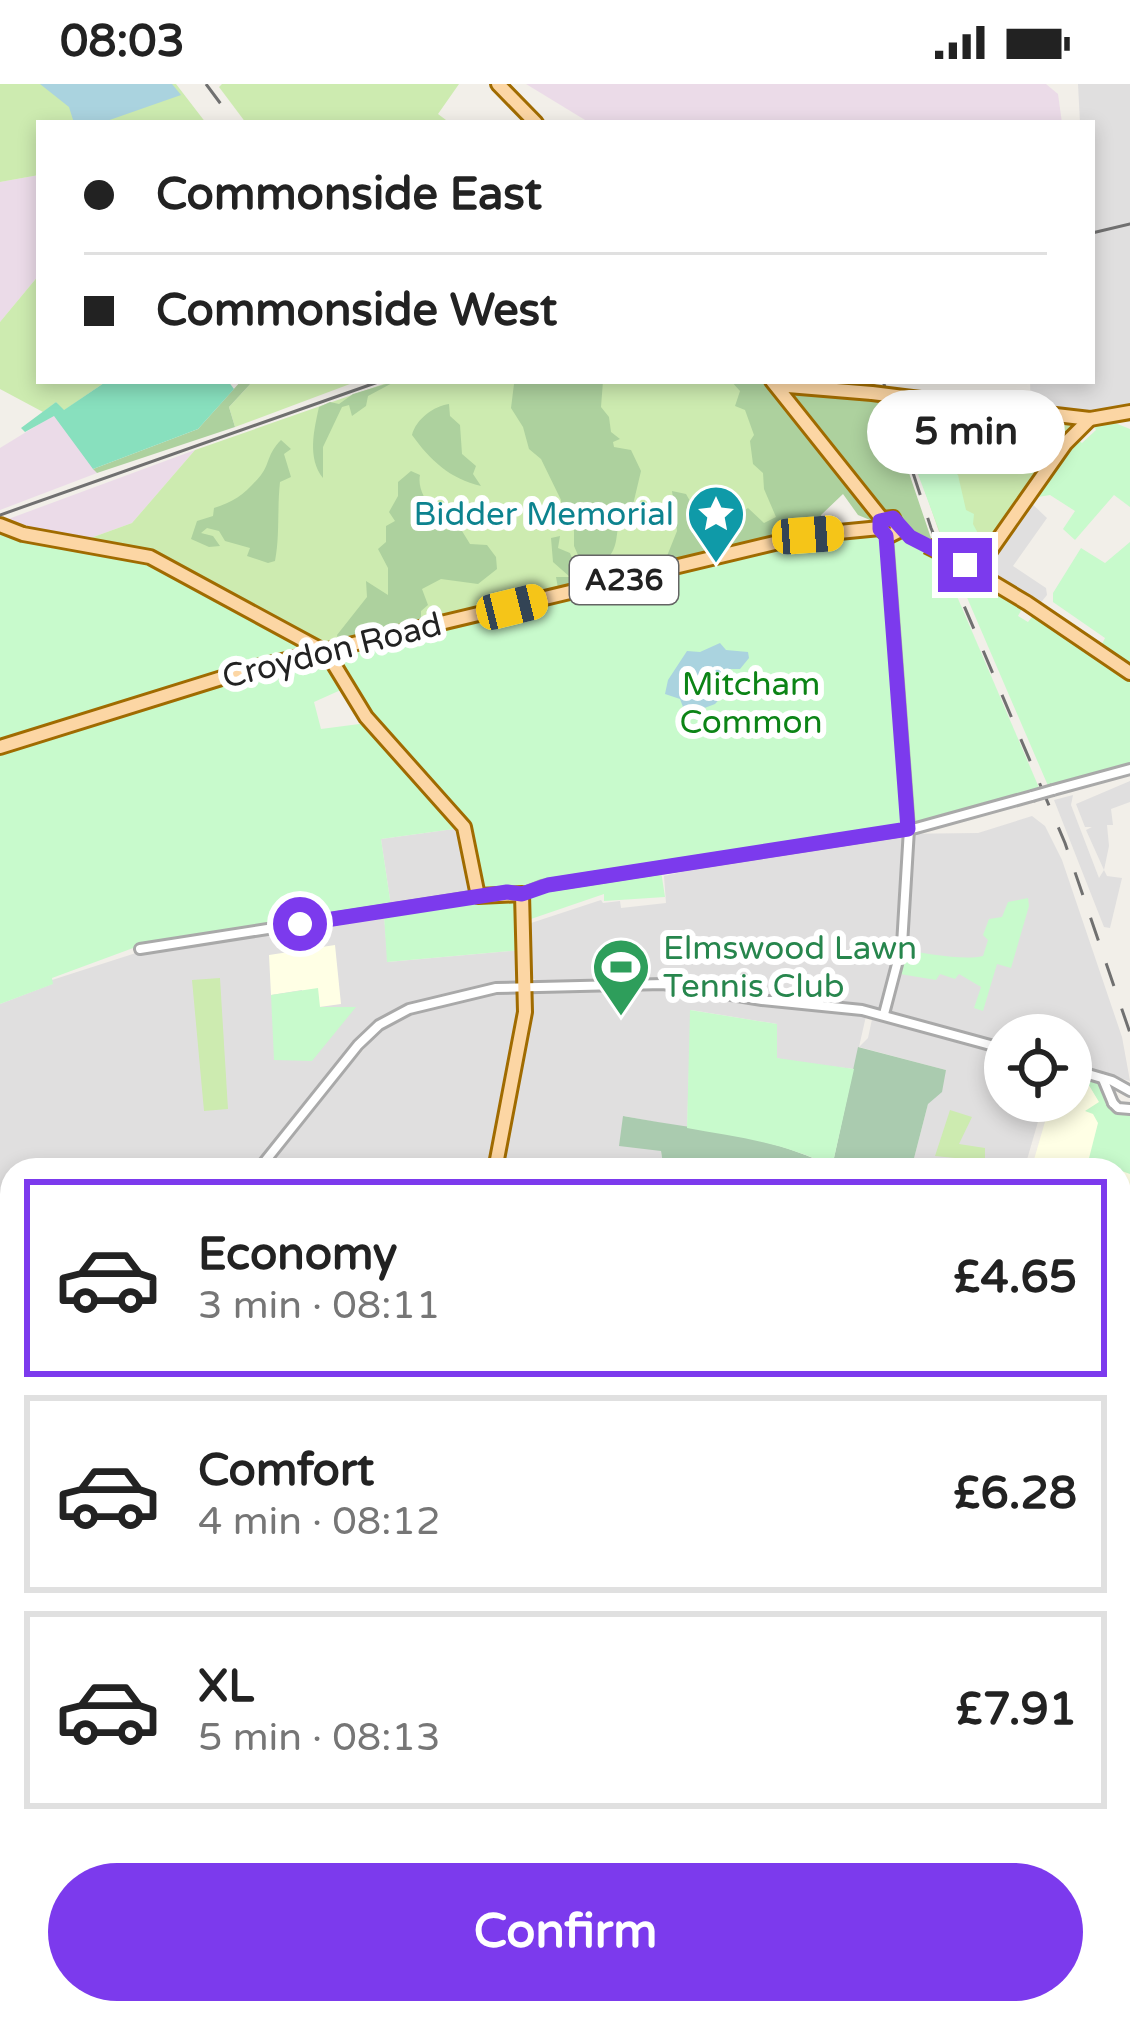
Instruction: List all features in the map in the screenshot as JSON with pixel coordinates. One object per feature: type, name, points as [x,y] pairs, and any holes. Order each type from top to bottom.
[{"type":"main road","points":[[498,84],[533,120]]},
{"type":"main road","points":[[775,384],[893,530],[976,571],[1130,673]]},
{"type":"main road","points":[[784,384],[1090,419],[1130,412]]},
{"type":"main road","points":[[976,571],[1061,448],[1090,419]]},
{"type":"main road","points":[[0,525],[22,534],[150,557],[327,652],[365,717],[465,829],[478,896],[522,894],[526,986],[520,1048],[497,1158]]},
{"type":"main road","name":"Croydon Road","points":[[0,747],[256,667],[808,535],[893,530]]},
{"type":"street","points":[[512,84],[517,104]]},
{"type":"street","points":[[884,1014],[902,945],[908,829],[893,530]]},
{"type":"street","points":[[522,894],[548,885],[908,829],[1130,769]]},
{"type":"street","points":[[140,949],[478,896]]},
{"type":"street","points":[[268,1158],[380,1024],[419,1006],[490,989],[663,983],[884,1014],[984,1043]]},
{"type":"street","points":[[1092,1075],[1127,1090]]},
{"type":"street","points":[[1102,1078],[1113,1103],[1130,1109]]},
{"type":"street","points":[[1113,1103],[1115,1096],[1127,1090]]},
{"type":"shaded area","points":[[526,84],[1046,84],[1058,94],[1062,120],[585,120]]},
{"type":"shaded area","points":[[1078,84],[1130,84],[1130,409],[1031,407],[1030,384],[1095,384],[1095,120],[1080,120]]},
{"type":"shaded area","points":[[36,176],[36,279],[0,322],[0,182]]},
{"type":"shaded area","points":[[54,415],[97,473],[0,510],[0,448]]},
{"type":"shaded area","points":[[195,450],[132,523],[85,540],[14,528],[3,521]]},
{"type":"shaded area","points":[[1028,500],[1047,518],[1013,566],[1046,588],[1047,595],[1038,606],[990,576],[992,554]]},
{"type":"shaded area","points":[[1130,781],[1130,802],[1111,809],[1113,825],[1107,825],[1104,870],[1086,830],[1092,827],[1085,827],[1076,804]]},
{"type":"shaded area","points":[[1073,795],[1071,805],[1099,878],[1104,870],[1107,876],[1122,878],[1110,928],[1104,927],[1054,800]]},
{"type":"shaded area","points":[[1032,816],[1045,826],[1062,860],[1122,1037],[1130,1081],[1092,1071],[1092,1014],[984,1014],[984,1122],[1038,1122],[1027,1158],[914,1158],[928,1104],[946,1070],[859,1047],[868,1038],[874,1010],[667,980],[537,981],[531,977],[528,924],[601,900],[620,901],[621,908],[666,903],[664,876],[762,854],[892,834],[978,833]]},
{"type":"shaded area","points":[[461,828],[473,894],[391,906],[381,839]]},
{"type":"shaded area","points":[[384,915],[388,962],[521,950],[518,981],[414,1003],[379,1020],[354,1043],[263,1158],[0,1158],[0,1004],[52,984],[52,980],[139,952]]},
{"type":"shaded area","points":[[335,945],[341,1004],[305,1009],[302,990],[271,995],[269,955]]},
{"type":"shaded area","points":[[659,988],[866,1016],[854,1069],[777,1058],[777,1024],[691,1010],[687,1128],[624,1116],[661,1151],[662,1158],[273,1158],[383,1028],[415,1012],[495,993]]},
{"type":"shaded area","points":[[858,1047],[946,1070],[942,1092],[928,1104],[914,1158],[834,1158]]},
{"type":"shaded area","points":[[1092,1079],[1103,1082],[1111,1108],[1130,1113],[1130,1158],[1034,1158],[1045,1122],[1092,1122]]},
{"type":"shaded area","points":[[623,1116],[756,1140],[812,1158],[662,1158],[661,1151],[619,1146]]},
{"type":"green space","points":[[0,84],[176,84],[204,120],[36,120],[36,176],[0,182]]},
{"type":"green space","points":[[459,84],[438,114],[446,120],[244,120],[219,87]]},
{"type":"green space","points":[[36,279],[36,384],[103,384],[63,411],[56,402],[43,412],[0,389],[0,322]]},
{"type":"green space","points":[[103,384],[230,384],[234,389],[198,429],[93,469],[54,416],[25,432],[21,428],[56,402],[64,410]]},
{"type":"green space","points":[[238,384],[250,384],[229,407],[235,427],[97,473],[93,469],[198,429]]},
{"type":"green space","points":[[250,384],[350,384],[235,427],[229,407]]},
{"type":"green space","points":[[383,384],[772,384],[876,515],[843,493],[820,513],[821,530],[328,647],[85,540],[132,523],[195,450]]},
{"type":"green space","points":[[390,384],[368,396],[366,406],[352,416],[349,405],[342,407],[323,447],[323,478],[313,453],[319,407],[339,404],[353,394]]},
{"type":"green space","points":[[514,384],[603,384],[601,407],[609,417],[611,432],[620,439],[613,442],[614,447],[631,450],[641,471],[632,509],[620,517],[614,547],[604,562],[610,578],[543,592],[558,588],[556,577],[570,577],[553,562],[551,538],[560,536],[558,548],[570,553],[578,574],[585,571],[561,500],[541,459],[529,449],[511,408]]},
{"type":"green space","points":[[734,384],[772,384],[877,518],[858,515],[843,494],[821,515],[824,530],[663,566],[677,531],[672,491],[686,494],[696,507],[711,511],[723,523],[748,508],[764,523],[776,517],[763,473],[753,464],[750,441],[754,435],[745,410],[735,406],[740,391]]},
{"type":"green space","points":[[785,387],[884,399],[932,541],[908,530],[896,516],[884,515]]},
{"type":"green space","points":[[893,399],[1083,418],[982,557],[973,561],[944,546]]},
{"type":"green space","points":[[897,399],[938,403],[937,441],[946,463],[958,475],[966,510],[974,514],[973,524],[982,541],[989,543],[981,556],[967,559],[945,546],[913,461]]},
{"type":"green space","points":[[449,404],[450,416],[460,425],[462,454],[476,466],[473,474],[481,486],[442,467],[412,435],[426,414]]},
{"type":"green space","points":[[1110,421],[1130,429],[1130,507],[1114,495],[1075,540],[1063,529],[1075,511],[1050,495],[1033,494],[1077,439],[1082,443],[1096,430],[1092,422]]},
{"type":"green space","points":[[281,440],[291,449],[284,454],[291,477],[280,482],[275,561],[247,556],[250,548],[225,541],[219,531],[207,528],[201,533],[213,536],[220,546],[191,539],[197,521],[213,516],[214,508],[256,481]]},
{"type":"green space","points":[[411,471],[420,475],[422,492],[441,515],[443,529],[462,531],[470,544],[487,545],[496,557],[497,569],[478,584],[441,579],[422,589],[428,605],[421,618],[442,620],[339,644],[337,635],[367,597],[366,581],[388,595],[388,568],[378,549],[386,542],[386,526],[395,521],[389,512],[398,496],[398,482]]},
{"type":"green space","points":[[0,530],[141,559],[317,651],[343,689],[314,702],[321,729],[367,723],[461,828],[381,839],[391,906],[144,944],[52,978],[53,984],[0,1004]]},
{"type":"green space","name":"Mitcham Common","points":[[878,534],[884,539],[904,822],[897,827],[483,893],[470,837],[366,715],[335,658],[813,539]]},
{"type":"green space","name":"Mitcham Common","points":[[900,538],[941,559],[1040,790],[914,823],[891,546]]},
{"type":"green space","points":[[1130,542],[1129,667],[1100,648],[1105,638],[1053,602],[1053,593],[1081,548],[1105,563]]},
{"type":"green space","points":[[953,565],[1024,605],[1018,616],[1028,622],[1035,613],[1130,678],[1130,766],[1049,788]]},
{"type":"green space","points":[[661,871],[665,897],[604,901],[604,894],[528,920],[531,894]]},
{"type":"green space","points":[[504,896],[517,898],[521,950],[387,962],[384,915]]},
{"type":"green space","points":[[1028,898],[1011,968],[997,964],[983,1011],[974,1008],[981,987],[959,974],[955,979],[940,974],[936,980],[900,974],[905,950],[983,956],[989,919],[1002,917],[1008,902]]},
{"type":"green space","points":[[220,978],[228,1109],[204,1111],[192,980]]},
{"type":"green space","points":[[318,988],[320,1007],[356,1007],[312,1061],[274,1060],[271,995]]},
{"type":"green space","points":[[690,1010],[777,1024],[777,1058],[854,1069],[834,1158],[812,1158],[780,1146],[687,1128]]},
{"type":"green space","points":[[1092,1081],[1106,1087],[1114,1110],[1130,1113],[1130,1158],[1089,1158],[1098,1123],[1092,1106],[1099,1102]]},
{"type":"green space","points":[[950,1110],[972,1117],[959,1144],[985,1148],[985,1158],[935,1156]]},
{"type":"water","points":[[40,84],[172,84],[181,95],[110,120],[73,120],[69,107]]},
{"type":"water","points":[[720,643],[726,650],[748,652],[749,658],[740,669],[723,669],[735,682],[715,704],[686,715],[680,699],[665,694],[668,680],[687,651],[700,652]]},
{"type":"tram line","points":[[1095,232],[1130,224]]},
{"type":"tram line","points":[[0,515],[372,384]]},
{"type":"railway","points":[[206,84],[233,120]]},
{"type":"railway","points":[[884,384],[931,528],[1065,843],[1130,1033]]},
{"type":"place","name":"Bidder Memorial","points":[[716,565]]},
{"type":"place","name":"Elmswood Lawn Tennis Club","points":[[621,1018]]},
{"type":"route","points":[[300,924],[507,892],[522,894],[548,885],[908,829],[886,536],[880,521],[893,518],[910,537],[965,565]]}]
